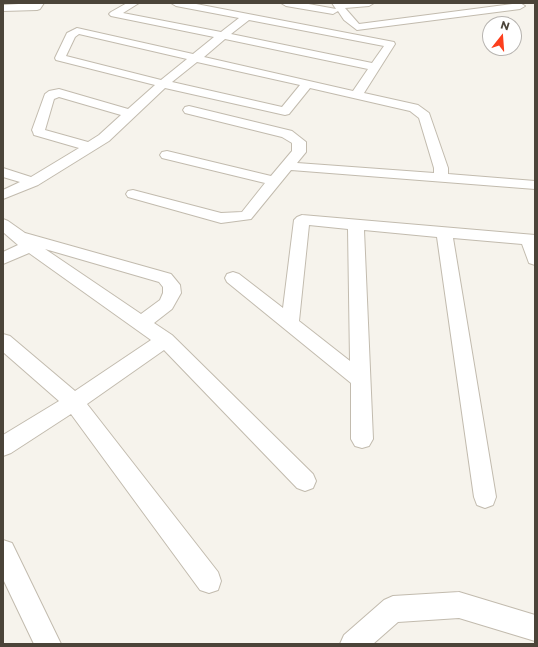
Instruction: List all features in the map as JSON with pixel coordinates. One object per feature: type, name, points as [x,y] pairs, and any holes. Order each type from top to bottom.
[{"type":"street","points":[[3,8],[37,6],[39,3]]},
{"type":"street","points":[[134,3],[114,14],[376,67]]},
{"type":"street","points":[[176,3],[390,44],[357,94]]},
{"type":"street","points":[[286,3],[336,7],[369,3]]},
{"type":"street","points":[[326,3],[336,7],[356,27],[516,4],[530,9]]},
{"type":"street","points":[[336,7],[351,36]]},
{"type":"street","points":[[3,195],[33,182],[104,138],[163,84],[246,17]]},
{"type":"street","points":[[307,84],[291,112],[163,84],[65,60],[60,58],[60,55],[72,33],[77,31],[414,108],[425,116],[441,168],[441,178]]},
{"type":"street","points":[[90,147],[39,132],[38,130],[49,97],[53,94],[59,93],[130,114]]},
{"type":"street","points":[[133,194],[221,218],[246,216],[299,152],[299,142],[286,134],[189,110]]},
{"type":"street","points":[[167,155],[274,181]]},
{"type":"street","points":[[287,166],[535,185]]},
{"type":"street","points":[[3,172],[33,182]]},
{"type":"street","points":[[290,323],[302,220],[532,240],[535,259]]},
{"type":"street","points":[[356,225],[362,439]]},
{"type":"street","points":[[444,233],[485,497]]},
{"type":"street","points":[[3,258],[16,235]]},
{"type":"street","points":[[16,235],[165,340],[305,482]]},
{"type":"street","points":[[16,235],[165,278],[172,285],[172,293],[166,304],[142,323]]},
{"type":"street","points":[[233,278],[361,380]]},
{"type":"street","points":[[3,446],[74,402],[165,340]]},
{"type":"street","points":[[3,341],[74,402],[209,581]]},
{"type":"street","points":[[3,552],[48,644]]},
{"type":"street","points":[[353,644],[393,609],[459,605],[535,628]]}]
